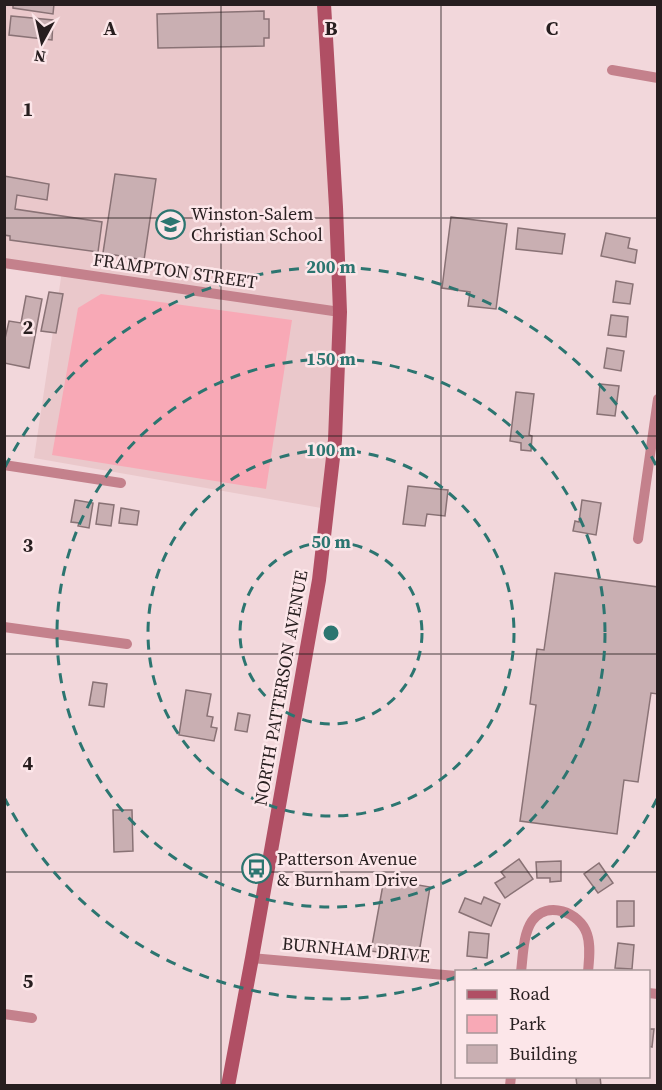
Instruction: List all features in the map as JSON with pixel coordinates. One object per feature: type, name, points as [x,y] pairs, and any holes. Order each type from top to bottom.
[{"type":"main road","name":"NORTH PATTERSON AVENUE","points":[[228,1086],[319,580],[335,440],[340,312],[324,4]]},
{"type":"street","points":[[612,70],[657,78]]},
{"type":"street","name":"FRAMPTON STREET","points":[[4,262],[340,312]]},
{"type":"street","points":[[638,539],[657,399]]},
{"type":"street","points":[[4,465],[121,483]]},
{"type":"street","points":[[4,627],[127,644]]},
{"type":"street","points":[[521,970],[527,932],[532,921],[540,913],[556,910],[572,914],[584,926],[588,937],[588,970]]},
{"type":"street","name":"BURNHAM DRIVE","points":[[252,958],[455,976]]},
{"type":"street","points":[[4,1014],[32,1018]]},
{"type":"shaded area","name":"Winston-Salem Christian School","points":[[5,5],[324,5],[340,312],[327,509],[34,458],[62,271],[5,263]]},
{"type":"green space","points":[[101,294],[292,320],[266,489],[52,455],[78,308]]},
{"type":"building","points":[[13,4],[54,4],[53,14],[13,8]]},
{"type":"building","points":[[264,11],[264,19],[269,19],[269,38],[264,38],[264,46],[158,48],[157,14]]},
{"type":"building","points":[[11,16],[53,20],[52,40],[9,35]]},
{"type":"building","points":[[115,174],[156,179],[144,260],[103,253]]},
{"type":"building","points":[[4,176],[49,184],[47,200],[17,195],[15,209],[102,222],[98,252],[10,240],[10,236],[4,235]]},
{"type":"building","points":[[451,217],[507,224],[496,309],[468,306],[470,292],[442,288]]},
{"type":"building","points":[[518,228],[565,234],[562,254],[516,249]]},
{"type":"building","points":[[606,233],[630,238],[628,248],[637,250],[635,263],[601,256]]},
{"type":"building","points":[[616,281],[633,284],[630,304],[613,302]]},
{"type":"building","points":[[49,292],[63,294],[56,333],[41,331]]},
{"type":"building","points":[[26,296],[42,299],[29,368],[4,363],[4,343],[9,321],[21,323]]},
{"type":"building","points":[[611,315],[628,317],[626,337],[608,335]]},
{"type":"building","points":[[607,348],[624,351],[621,371],[604,368]]},
{"type":"building","points":[[600,384],[619,386],[615,416],[597,414]]},
{"type":"building","points":[[516,392],[534,394],[529,435],[532,436],[531,451],[521,450],[521,443],[510,441]]},
{"type":"building","points":[[408,486],[448,490],[445,516],[427,514],[425,526],[403,524]]},
{"type":"building","points":[[75,500],[93,503],[89,528],[71,522]]},
{"type":"building","points":[[582,500],[601,503],[596,535],[573,531],[575,521],[579,522]]},
{"type":"building","points":[[99,503],[114,505],[111,526],[96,524]]},
{"type":"building","points":[[121,508],[139,511],[137,525],[119,523]]},
{"type":"building","points":[[555,573],[658,587],[658,694],[651,693],[638,782],[624,780],[617,834],[520,821],[536,705],[530,704],[537,649],[544,650]]},
{"type":"building","points":[[93,682],[107,684],[104,707],[89,705]]},
{"type":"building","points":[[186,690],[211,694],[207,716],[213,717],[211,727],[217,728],[214,741],[179,735]]},
{"type":"building","points":[[238,713],[250,715],[247,732],[235,730]]},
{"type":"building","points":[[113,810],[132,810],[133,851],[114,852]]},
{"type":"building","points":[[519,859],[533,879],[505,898],[495,883],[505,877],[501,872]]},
{"type":"building","points":[[561,861],[561,881],[550,882],[550,878],[537,878],[536,862]]},
{"type":"building","points":[[599,863],[613,883],[598,893],[584,874]]},
{"type":"building","points":[[384,879],[430,887],[418,959],[371,951]]},
{"type":"building","points":[[484,897],[500,904],[491,926],[459,912],[465,898],[481,904]]},
{"type":"building","points":[[617,901],[634,901],[634,926],[617,927]]},
{"type":"building","points":[[469,932],[489,934],[487,958],[467,956]]},
{"type":"building","points":[[618,943],[634,945],[632,969],[615,968]]},
{"type":"building","points":[[650,1029],[654,1029],[652,1047],[650,1046]]},
{"type":"building","points":[[576,1078],[600,1078],[601,1086],[577,1086]]},
{"type":"place","name":"Winston-Salem Christian School","points":[[170,224]]},
{"type":"place","name":"Patterson Avenue & Burnham Drive","points":[[256,869]]}]
